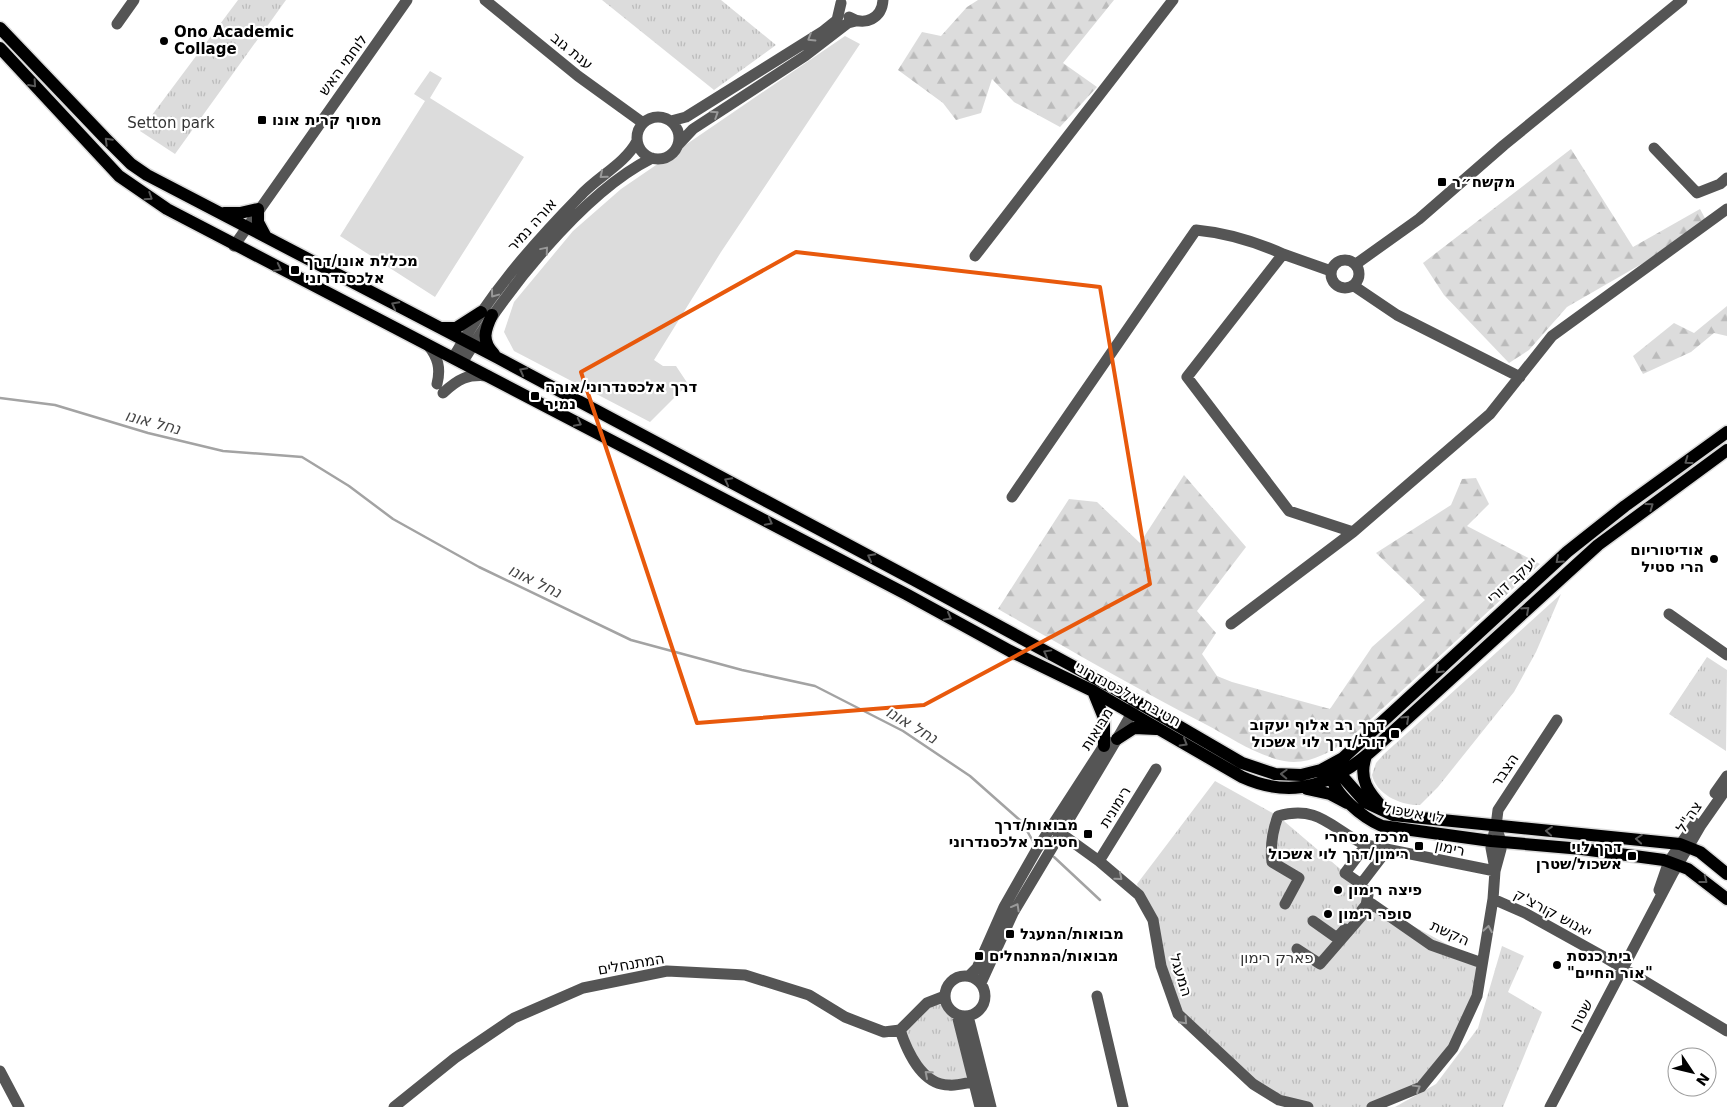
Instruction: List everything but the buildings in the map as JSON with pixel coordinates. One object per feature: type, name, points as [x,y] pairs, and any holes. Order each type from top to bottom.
[{"type":"main road","name":"חטיבת אלכסנדרוני","points":[[0,28],[131,164],[147,175],[498,358],[914,580],[1135,700],[1255,769],[1275,774],[1301,775],[1331,765]]},
{"type":"main road","name":"חטיבת אלכסנדרוני","points":[[0,48],[119,176],[167,209],[234,246],[906,594],[1010,651],[1093,691],[1255,782],[1284,788],[1297,788],[1337,776]]},
{"type":"main road","points":[[222,213],[234,214],[258,209],[258,222],[266,237]]},
{"type":"main road","points":[[438,328],[456,328],[487,313],[485,341],[498,358]]},
{"type":"main road","name":"יעקב דורי","points":[[1331,765],[1359,746],[1567,552],[1625,506],[1727,432]]},
{"type":"main road","name":"יעקב דורי","points":[[1337,776],[1366,756],[1598,546],[1727,450]]},
{"type":"main road","points":[[1093,691],[1104,718],[1104,746]]},
{"type":"main road","points":[[1117,739],[1134,728],[1160,730]]},
{"type":"main road","points":[[1366,756],[1362,770],[1364,784],[1389,814]]},
{"type":"main road","points":[[1331,765],[1337,776]]},
{"type":"main road","name":"לוי אשכול","points":[[1337,776],[1351,805],[1367,818],[1382,826],[1496,842],[1680,854]]},
{"type":"main road","name":"לוי אשכול","points":[[1337,776],[1365,802],[1389,814],[1496,826],[1680,854],[1727,874]]},
{"type":"main road","points":[[1297,788],[1324,792],[1351,805]]},
{"type":"main road","name":"לוי אשכול","points":[[1680,854],[1694,873],[1727,899]]},
{"type":"street","points":[[117,24],[134,0]]},
{"type":"street","name":"לוחמי האש","points":[[234,246],[258,209],[408,0]]},
{"type":"street","name":"ענת גוב","points":[[485,0],[578,76],[643,123]]},
{"type":"street","points":[[976,256],[1174,0]]},
{"type":"street","points":[[1356,264],[1419,219],[1504,145],[1682,0]]},
{"type":"street","points":[[841,2],[837,20],[822,32],[686,117],[672,121],[656,117],[643,123],[637,140],[642,152],[652,158],[668,157],[693,129],[804,56],[848,23],[867,21],[876,16],[884,1]]},
{"type":"street","points":[[841,2],[846,14],[856,21]]},
{"type":"street","points":[[672,121],[679,134],[678,145]]},
{"type":"street","name":"אורה נמיר","points":[[458,361],[487,313],[543,233],[585,190],[632,150],[637,140]]},
{"type":"street","points":[[1654,148],[1697,193],[1720,184],[1727,178]]},
{"type":"street","name":"אורה נמיר","points":[[487,313],[591,202],[620,176],[652,158]]},
{"type":"street","points":[[1231,624],[1353,532],[1490,414],[1552,336],[1727,209]]},
{"type":"street","points":[[1012,498],[1196,230],[1220,232],[1254,240],[1283,254],[1331,271]]},
{"type":"street","points":[[1283,254],[1187,377],[1289,511],[1353,532]]},
{"type":"street","points":[[1356,264],[1343,260],[1335,264],[1331,271],[1331,276],[1336,285],[1345,288],[1354,286],[1398,315],[1520,377]]},
{"type":"street","points":[[1354,286],[1359,277],[1356,264]]},
{"type":"street","points":[[428,345],[437,358],[440,389],[461,378],[475,375],[488,376]]},
{"type":"street","points":[[1668,614],[1727,655]]},
{"type":"street","name":"מבואות","points":[[969,976],[977,968],[1004,907],[1117,739],[1135,700]]},
{"type":"street","name":"מבואות","points":[[981,983],[1013,913],[1056,830],[1104,746],[1129,712]]},
{"type":"street","name":"הצבר","points":[[1496,826],[1501,804],[1557,720]]},
{"type":"street","name":"רימונית","points":[[1099,861],[1156,769]]},
{"type":"street","name":"צה\"ל","points":[[1680,854],[1727,776]]},
{"type":"street","name":"צה\"ל","points":[[1680,854],[1727,788]]},
{"type":"street","name":"רימון","points":[[1285,904],[1299,878],[1272,862],[1270,842],[1278,816],[1303,812],[1318,816],[1366,845],[1495,872]]},
{"type":"street","points":[[1372,1107],[1421,1087],[1453,1048],[1477,996],[1493,899],[1496,826]]},
{"type":"street","name":"המעגל","points":[[1056,830],[1099,861],[1138,895],[1153,920],[1161,966],[1178,1014],[1253,1084],[1279,1100],[1308,1107]]},
{"type":"street","points":[[1313,922],[1337,938],[1366,905],[1368,893],[1361,884],[1345,873],[1366,845]]},
{"type":"street","points":[[1361,884],[1387,850]]},
{"type":"street","name":"שטרן","points":[[1550,1107],[1653,911],[1680,854]]},
{"type":"street","name":"יאנוש קורצ'ק","points":[[1493,899],[1525,913],[1623,968],[1727,1030]]},
{"type":"street","name":"הקשת","points":[[1297,950],[1320,964],[1372,904],[1432,945],[1482,963]]},
{"type":"street","name":"המתנחלים","points":[[394,1107],[455,1058],[514,1018],[583,988],[667,971],[745,975],[809,995],[845,1017],[874,1029],[884,1032],[900,1030]]},
{"type":"street","points":[[962,1016],[979,1011],[985,1000],[984,988],[981,983],[969,976],[952,980],[948,984],[945,996],[947,1006],[962,1016],[991,1107]]},
{"type":"street","points":[[945,996],[927,1004],[900,1030],[908,1053],[929,1078],[948,1086],[973,1082]]},
{"type":"street","points":[[1097,996],[1123,1107]]},
{"type":"street","points":[[962,1016],[973,1082],[980,1107]]},
{"type":"street","points":[[0,1071],[19,1107]]},
{"type":"highlighted area","points":[[796,252],[1100,287],[1150,584],[924,705],[697,723],[581,372]]},
{"type":"green space","name":"Setton park","points":[[238,0],[286,0],[175,154],[140,131]]},
{"type":"green space","points":[[602,0],[721,0],[776,45],[714,90]]},
{"type":"green space","points":[[978,0],[1114,0],[1063,63],[1097,87],[1060,127],[1014,102],[992,79],[981,113],[956,120],[943,103],[898,70],[922,32],[941,36],[967,7]]},
{"type":"green space","points":[[845,36],[860,44],[721,252],[654,360],[663,366],[676,366],[688,384],[650,422],[514,351],[504,332],[514,302],[573,231],[621,189]]},
{"type":"green space","points":[[430,71],[442,78],[430,98],[524,157],[435,297],[340,236],[425,101],[414,94]]},
{"type":"green space","points":[[1571,149],[1633,247],[1700,209],[1707,222],[1645,262],[1567,307],[1529,350],[1509,363],[1444,295],[1423,263]]},
{"type":"green space","points":[[1727,306],[1727,336],[1714,333],[1691,352],[1643,374],[1633,356],[1674,323],[1694,333]]},
{"type":"green space","points":[[1184,475],[1246,547],[1197,611],[1216,633],[1202,654],[1217,676],[1232,682],[1330,709],[1372,647],[1425,600],[1376,553],[1451,505],[1462,479],[1476,478],[1489,504],[1467,526],[1540,564],[1347,741],[1325,754],[1309,760],[1301,762],[1284,761],[1263,755],[1243,745],[998,609],[1069,499],[1097,502],[1140,543]]},
{"type":"green space","points":[[1561,594],[1536,652],[1514,692],[1438,787],[1420,805],[1398,801],[1384,793],[1374,782],[1372,775],[1376,763],[1384,754]]},
{"type":"green space","points":[[1707,657],[1727,670],[1726,751],[1669,714]]},
{"type":"green space","name":"פארק רימון","points":[[1215,781],[1278,816],[1345,873],[1372,904],[1482,963],[1477,996],[1453,1048],[1421,1087],[1372,1107],[1314,1107],[1253,1084],[1178,1014],[1137,884]]},
{"type":"green space","points":[[1502,946],[1524,956],[1508,992],[1542,1012],[1503,1107],[1395,1107],[1436,1084],[1478,1028]]},
{"type":"green space","points":[[945,996],[947,1006],[957,1015],[973,1082],[929,1078],[900,1030]]},
{"type":"waterway","name":"נחל אונו","points":[[0,398],[55,405],[148,433],[223,451],[302,457],[349,486],[393,519],[479,567],[631,640],[742,670],[815,686],[903,731],[970,776],[1022,822],[1034,843]]},
{"type":"waterway","name":"נחל אונו","points":[[1054,857],[1100,900]]},
{"type":"place","name":"Ono Academic Collage","points":[[164,41]]},
{"type":"place","name":"מסוף קרית אונו","points":[[262,120]]},
{"type":"place","name":"מקשח״ר","points":[[1442,182]]},
{"type":"place","name":"מכללת אונו/דרך אלכסנדרוני","points":[[295,270]]},
{"type":"place","name":"דרך אלכסנדרוני/אורה נמיר","points":[[535,396]]},
{"type":"place","name":"אודיטוריום הרי סטיל","points":[[1714,559]]},
{"type":"place","name":"דרך רב אלוף יעקוב דורי/דרך לוי אשכול","points":[[1395,734]]},
{"type":"place","name":"מבואות/דרך חטיבת אלכסנדרוני","points":[[1088,834]]},
{"type":"place","name":"מרכז מסחרי רימון/דרך לוי אשכול","points":[[1419,846]]},
{"type":"place","name":"דרך לוי אשכול/שטרן","points":[[1632,856]]},
{"type":"place","name":"פיצה רימון","points":[[1338,890]]},
{"type":"place","name":"סופר רימון","points":[[1328,914]]},
{"type":"place","name":"מבואות/המעגל","points":[[1010,934]]},
{"type":"place","name":"מבואות/המתנחלים","points":[[979,956]]},
{"type":"place","name":"בית כנסת \"אור החיים\"","points":[[1557,965]]}]
